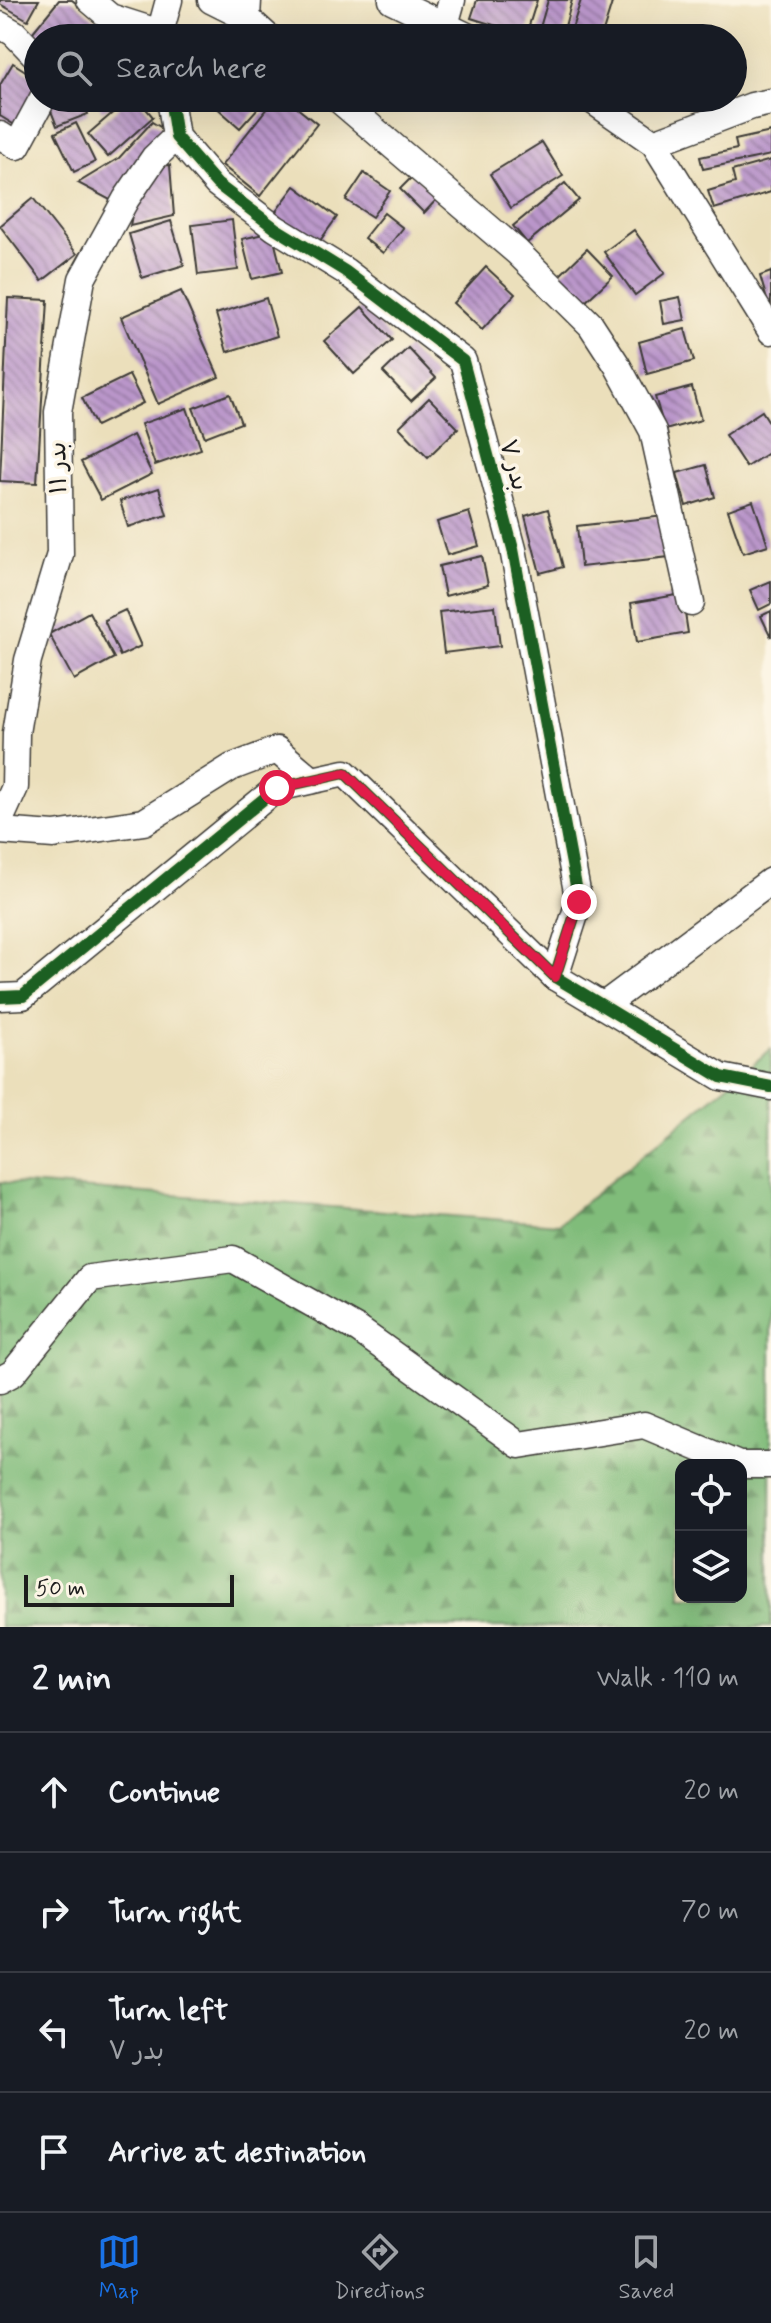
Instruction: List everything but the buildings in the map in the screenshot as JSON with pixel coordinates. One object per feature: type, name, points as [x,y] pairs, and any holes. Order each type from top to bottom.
[{"type":"street","points":[[90,0],[110,17],[127,24]]},
{"type":"street","points":[[161,24],[169,0]]},
{"type":"street","points":[[211,0],[247,9]]},
{"type":"street","points":[[392,0],[448,12]]},
{"type":"street","points":[[0,25],[24,43]]},
{"type":"street","points":[[747,108],[771,102]]},
{"type":"street","points":[[0,135],[17,146],[35,112]]},
{"type":"street","points":[[172,112],[176,137]]},
{"type":"street","points":[[353,112],[517,252],[591,325],[653,431],[691,603]]},
{"type":"street","points":[[609,112],[654,143],[771,331]]},
{"type":"street","points":[[654,143],[736,112]]},
{"type":"street","name":"بدر ۱۱","points":[[0,820],[15,787],[16,733],[28,660],[60,554],[58,412],[82,279],[126,199],[154,158],[176,137]]},
{"type":"street","name":"بدر ۷","points":[[176,137],[217,184],[275,228],[345,271],[463,361],[513,549],[579,902],[555,977]]},
{"type":"street","points":[[0,831],[54,835],[144,822],[232,767],[277,750],[312,780]]},
{"type":"street","points":[[0,997],[23,996],[277,788],[345,773],[555,977],[721,1077],[771,1087]]},
{"type":"street","points":[[603,1006],[771,881]]},
{"type":"street","points":[[0,1380],[13,1373],[90,1278],[233,1259],[359,1330],[519,1445],[644,1425],[739,1465],[771,1465]]},
{"type":"green space","points":[[771,1049],[771,1627],[0,1627],[0,1182],[559,1224]]},
{"type":"cycle path","points":[[172,112],[176,137],[217,184],[275,228],[345,271],[463,361],[513,549],[579,902],[555,977]]},
{"type":"cycle path","points":[[0,997],[23,996],[277,788],[345,773],[555,977],[721,1077],[771,1087]]},
{"type":"route","points":[[277,788],[345,773],[555,977],[579,902]]}]
